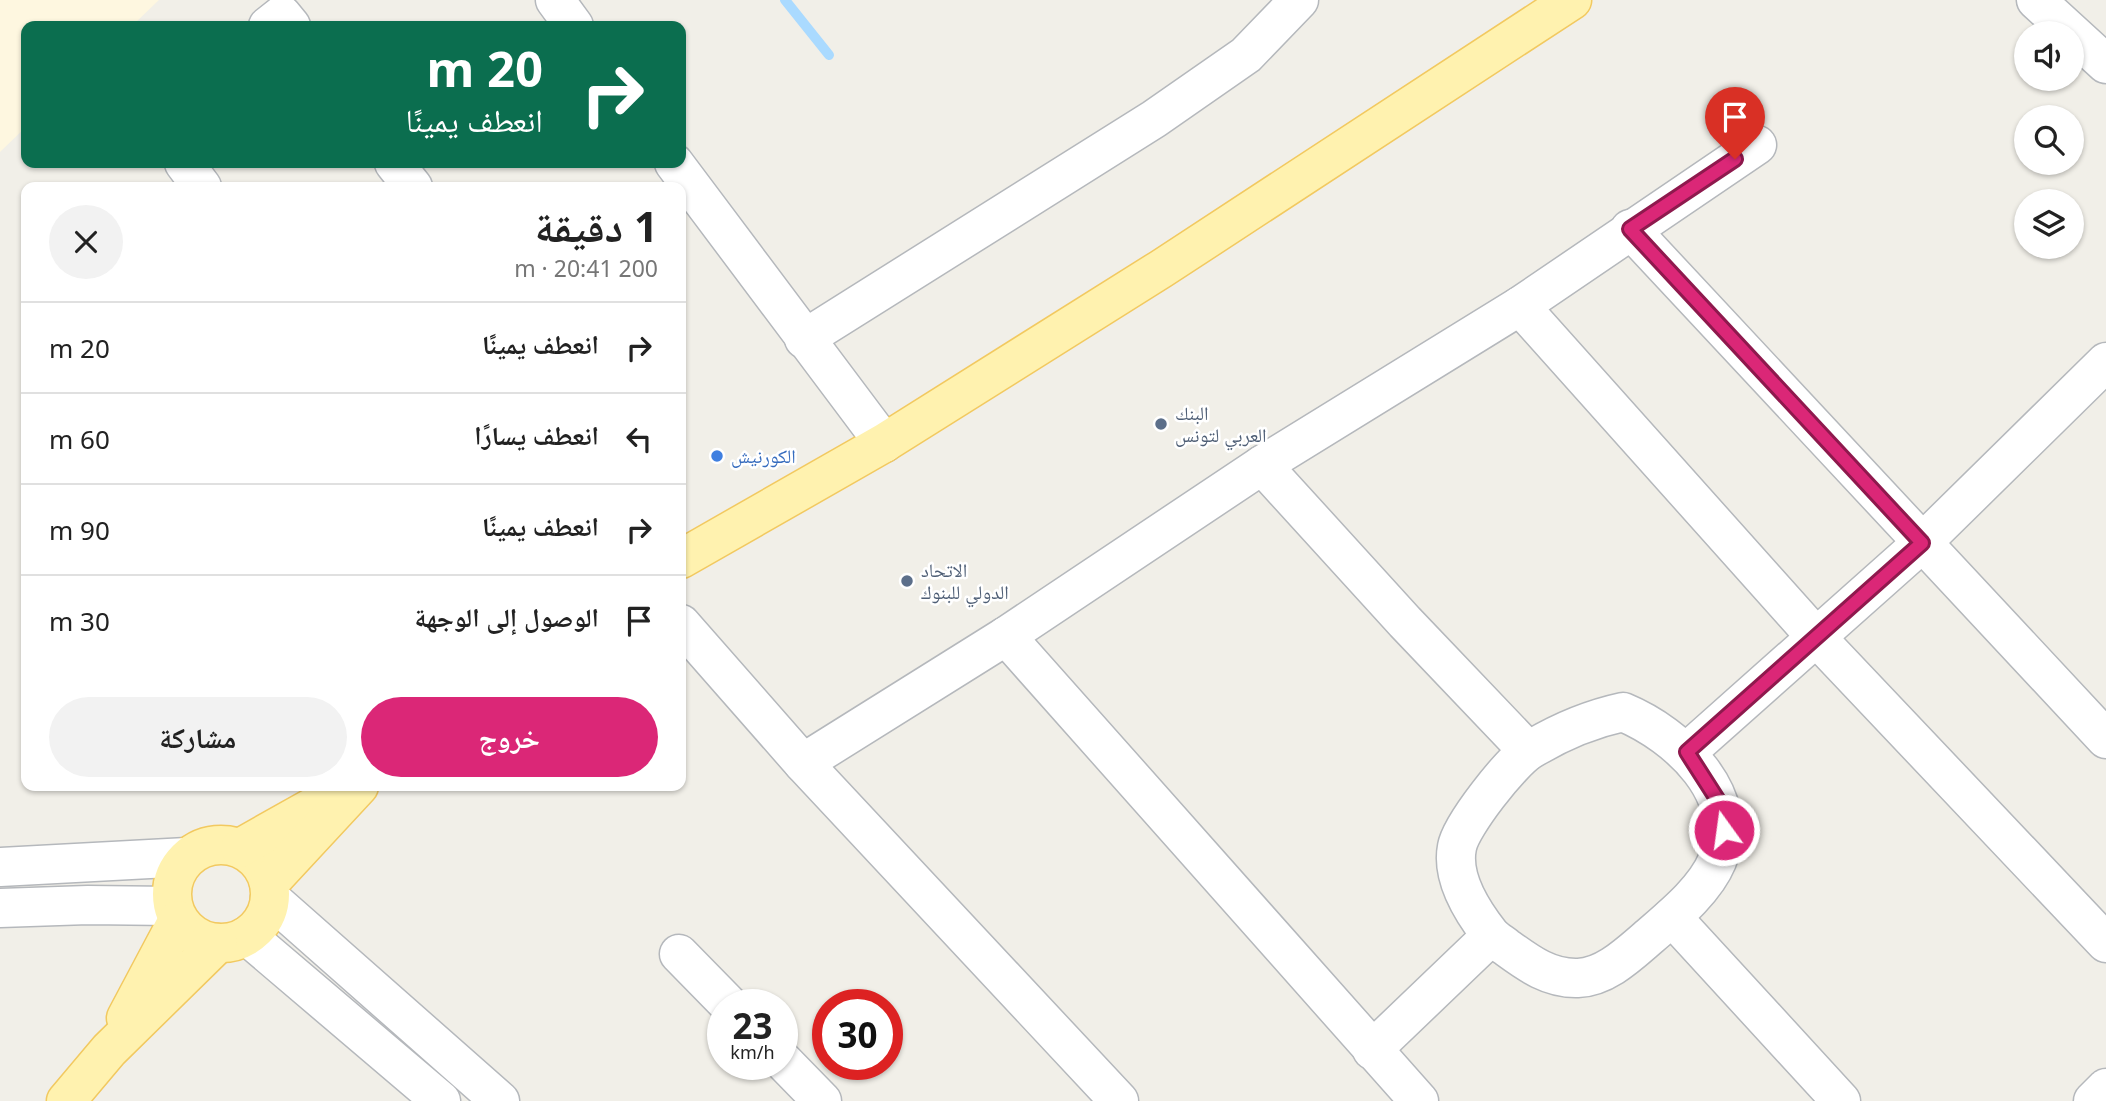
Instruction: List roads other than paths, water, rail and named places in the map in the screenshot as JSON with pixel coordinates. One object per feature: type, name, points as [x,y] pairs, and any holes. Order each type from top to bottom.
[{"type":"main road","points":[[686,549],[884,443],[1161,269],[1572,0]]},
{"type":"main road","points":[[240,848],[341,791]]},
{"type":"main road","points":[[66,1101],[108,1050],[232,940],[262,919],[269,890],[355,791]]},
{"type":"main road","points":[[232,940],[202,940],[189,932],[175,913],[171,888],[176,871],[187,857],[199,849],[227,845],[240,848],[253,856],[263,869],[269,890]]},
{"type":"main road","points":[[108,1050],[175,913]]},
{"type":"street","points":[[555,0],[570,21]]},
{"type":"street","points":[[804,339],[1154,119],[1246,55],[1299,0]]},
{"type":"street","points":[[2036,0],[2106,64]]},
{"type":"street","points":[[803,763],[1006,636],[1262,465],[1520,306],[1757,145]]},
{"type":"street","points":[[398,168],[409,182]]},
{"type":"street","points":[[678,168],[884,443]]},
{"type":"street","points":[[1630,229],[2106,738]]},
{"type":"street","points":[[1520,306],[1816,636],[2106,943]]},
{"type":"street","points":[[1687,752],[1922,543],[2106,362]]},
{"type":"street","points":[[1262,465],[1405,622],[1528,751]]},
{"type":"street","points":[[686,630],[803,763],[1119,1101]]},
{"type":"street","points":[[1006,636],[1419,1101]]},
{"type":"street","points":[[1623,712],[1643,720],[1687,752],[1719,802],[1724,830],[1716,862],[1695,894],[1672,917],[1624,958],[1602,971],[1578,978],[1538,970],[1491,936],[1464,891],[1458,871],[1457,846],[1471,819],[1492,790],[1528,751],[1601,717],[1623,712]]},
{"type":"street","points":[[0,867],[187,857]]},
{"type":"street","points":[[269,890],[500,1101]]},
{"type":"street","points":[[0,908],[88,905],[175,913]]},
{"type":"street","points":[[1672,917],[1841,1101]]},
{"type":"street","points":[[1372,1050],[1491,936]]},
{"type":"street","points":[[232,940],[441,1101]]},
{"type":"street","points":[[679,954],[713,989]]},
{"type":"street","points":[[798,1076],[822,1101]]},
{"type":"street","points":[[2093,1101],[2106,1088]]},
{"type":"waterway","points":[[785,0],[829,55]]},
{"type":"place","name":"البنك العربي لتونس","points":[[1161,424]]},
{"type":"place","name":"الكورنيش","points":[[717,456]]},
{"type":"place","name":"الاتحاد الدولي للبنوك","points":[[907,581]]}]
